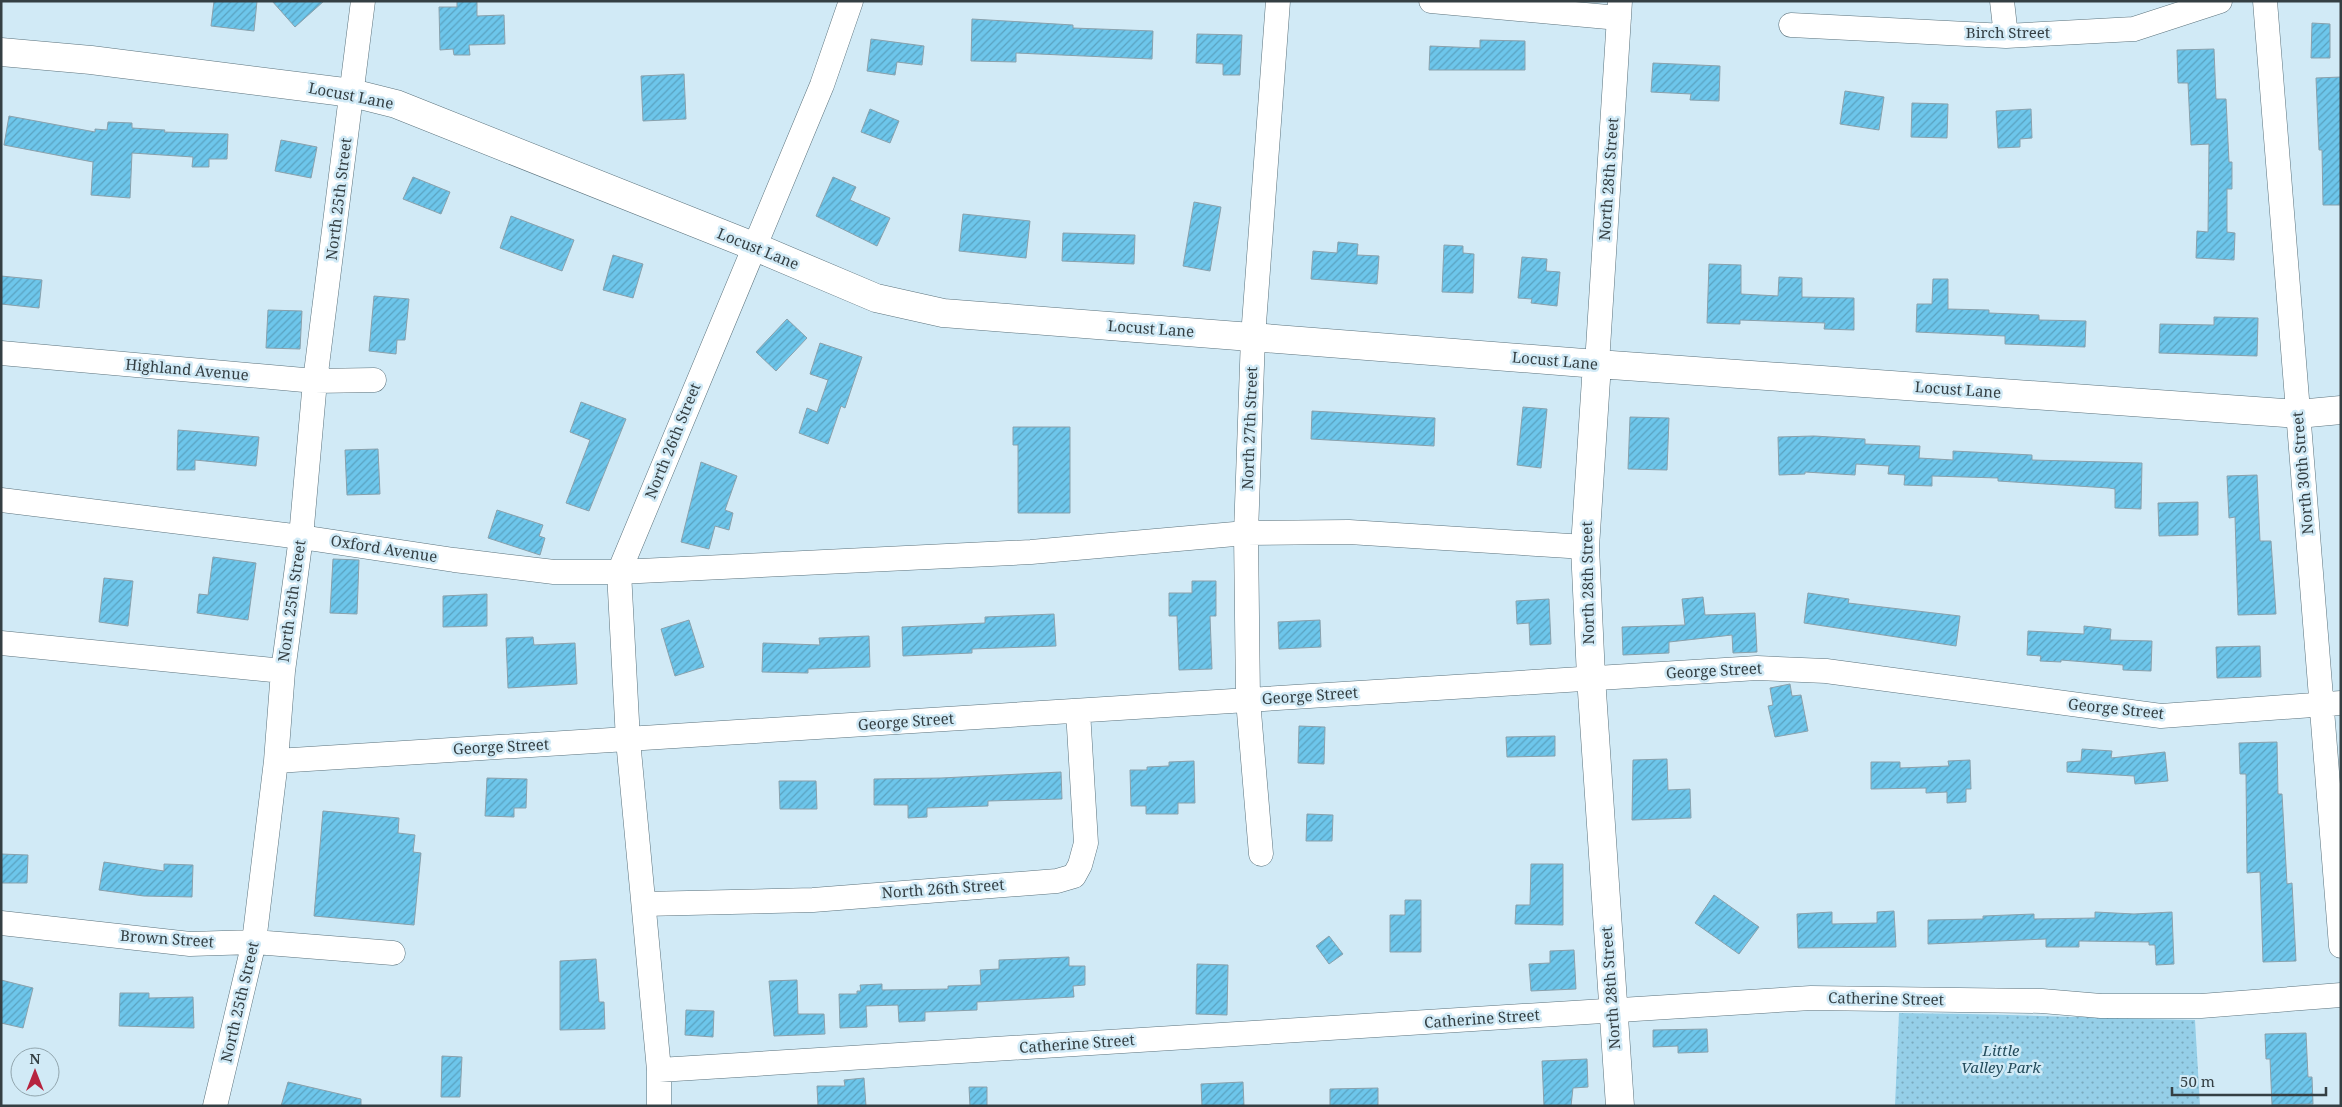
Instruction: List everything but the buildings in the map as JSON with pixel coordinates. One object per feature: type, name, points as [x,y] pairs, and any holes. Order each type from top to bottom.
[{"type":"street","name":"North 25th Street","points":[[215,1106],[254,942],[276,761],[282,671],[301,537],[315,381],[363,1]]},
{"type":"street","name":"North 26th Street","points":[[659,1070],[628,740],[619,572],[822,84],[851,1]]},
{"type":"street","name":"North 27th Street","points":[[1261,854],[1248,700],[1246,533],[1253,337],[1278,1]]},
{"type":"street","points":[[1432,1],[1620,10]]},
{"type":"street","points":[[2002,1],[2006,36]]},
{"type":"street","name":"Birch Street","points":[[1791,25],[2006,36],[2134,29],[2220,1]]},
{"type":"street","name":"North 30th Street","points":[[2265,1],[2298,414],[2331,703],[2341,946]]},
{"type":"street","name":"North 28th Street","points":[[1620,10],[1585,547],[1590,678],[1620,1106]]},
{"type":"street","name":"Locust Lane","points":[[1,52],[90,60],[352,93],[396,104],[753,246],[876,298],[943,313],[1597,364],[2298,414],[2341,410]]},
{"type":"street","name":"Highland Avenue","points":[[1,353],[315,381],[374,380]]},
{"type":"street","name":"Oxford Avenue","points":[[1,500],[301,537],[454,560],[554,572],[619,572]]},
{"type":"street","points":[[619,572],[1031,552],[1246,533],[1349,532],[1585,547]]},
{"type":"street","points":[[1,644],[282,671]]},
{"type":"street","name":"George Street","points":[[276,761],[1757,668],[1826,671],[2161,716],[2331,703]]},
{"type":"street","name":"North 26th Street","points":[[644,904],[813,900],[1057,881],[1074,876],[1080,865],[1086,843],[1078,711]]},
{"type":"street","name":"Brown Street","points":[[1,923],[190,944],[254,942],[393,954]]},
{"type":"street","name":"Catherine Street","points":[[659,1070],[1811,998],[2042,1001],[2101,1006],[2200,1006],[2341,995]]},
{"type":"street","points":[[659,1070],[659,1106]]},
{"type":"green space","name":"Little Valley Park","points":[[1899,1013],[2195,1020],[2200,1106],[1895,1106]]}]
